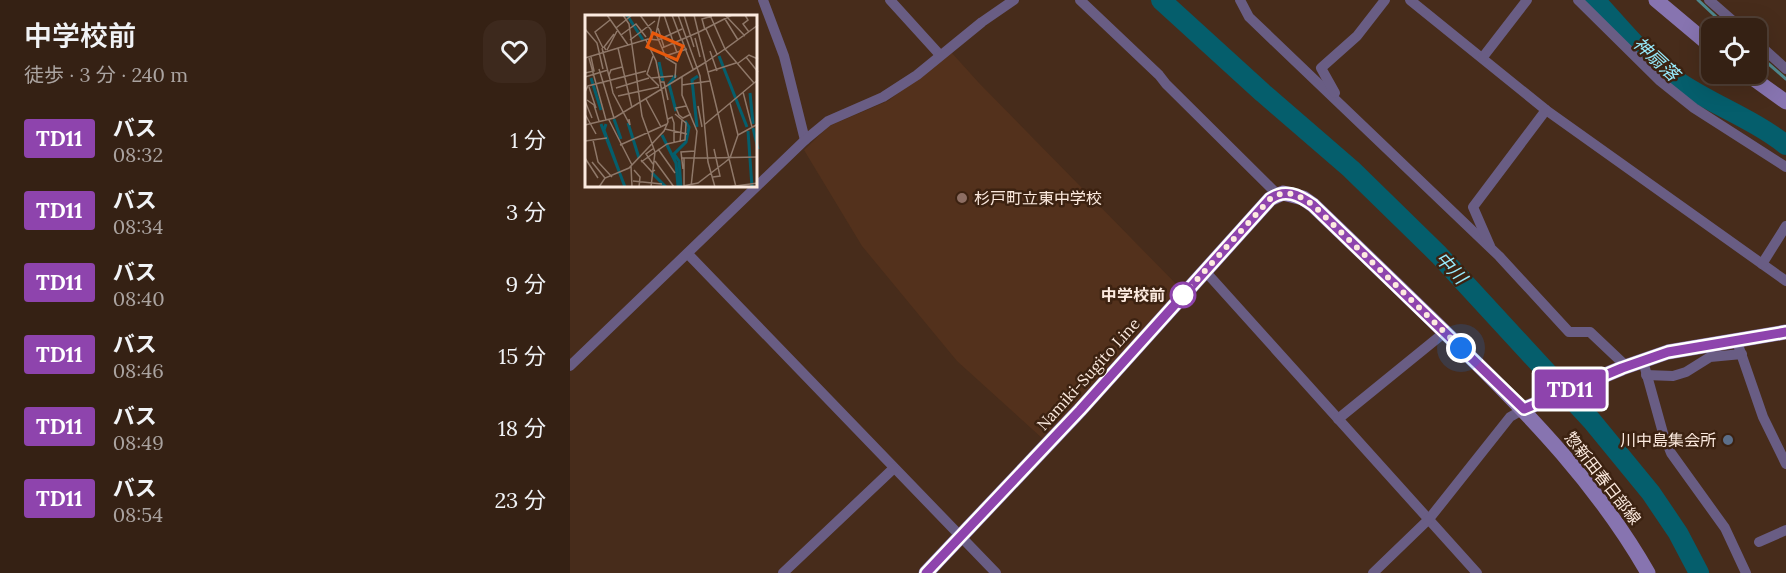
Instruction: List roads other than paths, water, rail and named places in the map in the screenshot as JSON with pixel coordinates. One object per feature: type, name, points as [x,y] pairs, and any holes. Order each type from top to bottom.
[{"type":"main road","points":[[1656,0],[1701,38]]},
{"type":"main road","points":[[1761,84],[1786,102]]},
{"type":"main road","name":"Namiki-Sugito Line","points":[[926,573],[962,537],[1277,194]]},
{"type":"main road","points":[[1277,194],[1291,194],[1313,205],[1524,409],[1624,367],[1645,368],[1686,348],[1739,347],[1786,332]]},
{"type":"main road","name":"惣新田春日部線","points":[[1524,409],[1592,488],[1623,531],[1648,573]]},
{"type":"street","points":[[763,0],[784,56],[805,140]]},
{"type":"street","points":[[890,0],[940,55]]},
{"type":"street","points":[[758,186],[828,121],[883,97],[917,75],[1014,0]]},
{"type":"street","points":[[1080,0],[1159,75],[1277,194]]},
{"type":"street","points":[[1231,0],[1340,102],[1498,256],[1569,332],[1590,332],[1624,367]]},
{"type":"street","points":[[1240,0],[1249,17]]},
{"type":"street","points":[[1340,102],[1321,68],[1357,36],[1385,0]]},
{"type":"street","points":[[1410,0],[1546,110],[1786,281]]},
{"type":"street","points":[[1483,57],[1527,0]]},
{"type":"street","points":[[1578,0],[1659,80],[1694,108],[1786,167]]},
{"type":"street","points":[[1709,0],[1730,18]]},
{"type":"street","points":[[1767,52],[1786,69]]},
{"type":"street","points":[[1492,252],[1473,207],[1546,110]]},
{"type":"street","points":[[570,366],[756,188]]},
{"type":"street","points":[[1762,264],[1786,226]]},
{"type":"street","points":[[688,254],[996,573]]},
{"type":"street","points":[[1205,271],[1477,573]]},
{"type":"street","points":[[1338,419],[1445,332]]},
{"type":"street","points":[[1645,368],[1673,376],[1686,372],[1710,357],[1739,347],[1763,417],[1786,464]]},
{"type":"street","points":[[1645,368],[1663,433],[1671,453],[1725,528],[1746,573]]},
{"type":"street","points":[[1373,573],[1429,519],[1510,417],[1524,409]]},
{"type":"street","points":[[783,573],[894,468]]},
{"type":"street","points":[[1759,542],[1786,530]]},
{"type":"waterway","name":"中川","points":[[1161,0],[1351,169],[1439,255],[1592,421],[1651,493],[1678,533],[1699,573]]},
{"type":"waterway","name":"神扇落","points":[[1595,0],[1636,45],[1670,76],[1761,128],[1786,145]]},
{"type":"waterway","points":[[1698,0],[1717,18]]},
{"type":"waterway","points":[[1767,63],[1786,79]]},
{"type":"place","name":"杉戸町立東中学校","points":[[962,198]]},
{"type":"place","name":"中学校前","points":[[1183,295]]},
{"type":"place","name":"川中島集会所","points":[[1728,440]]}]
